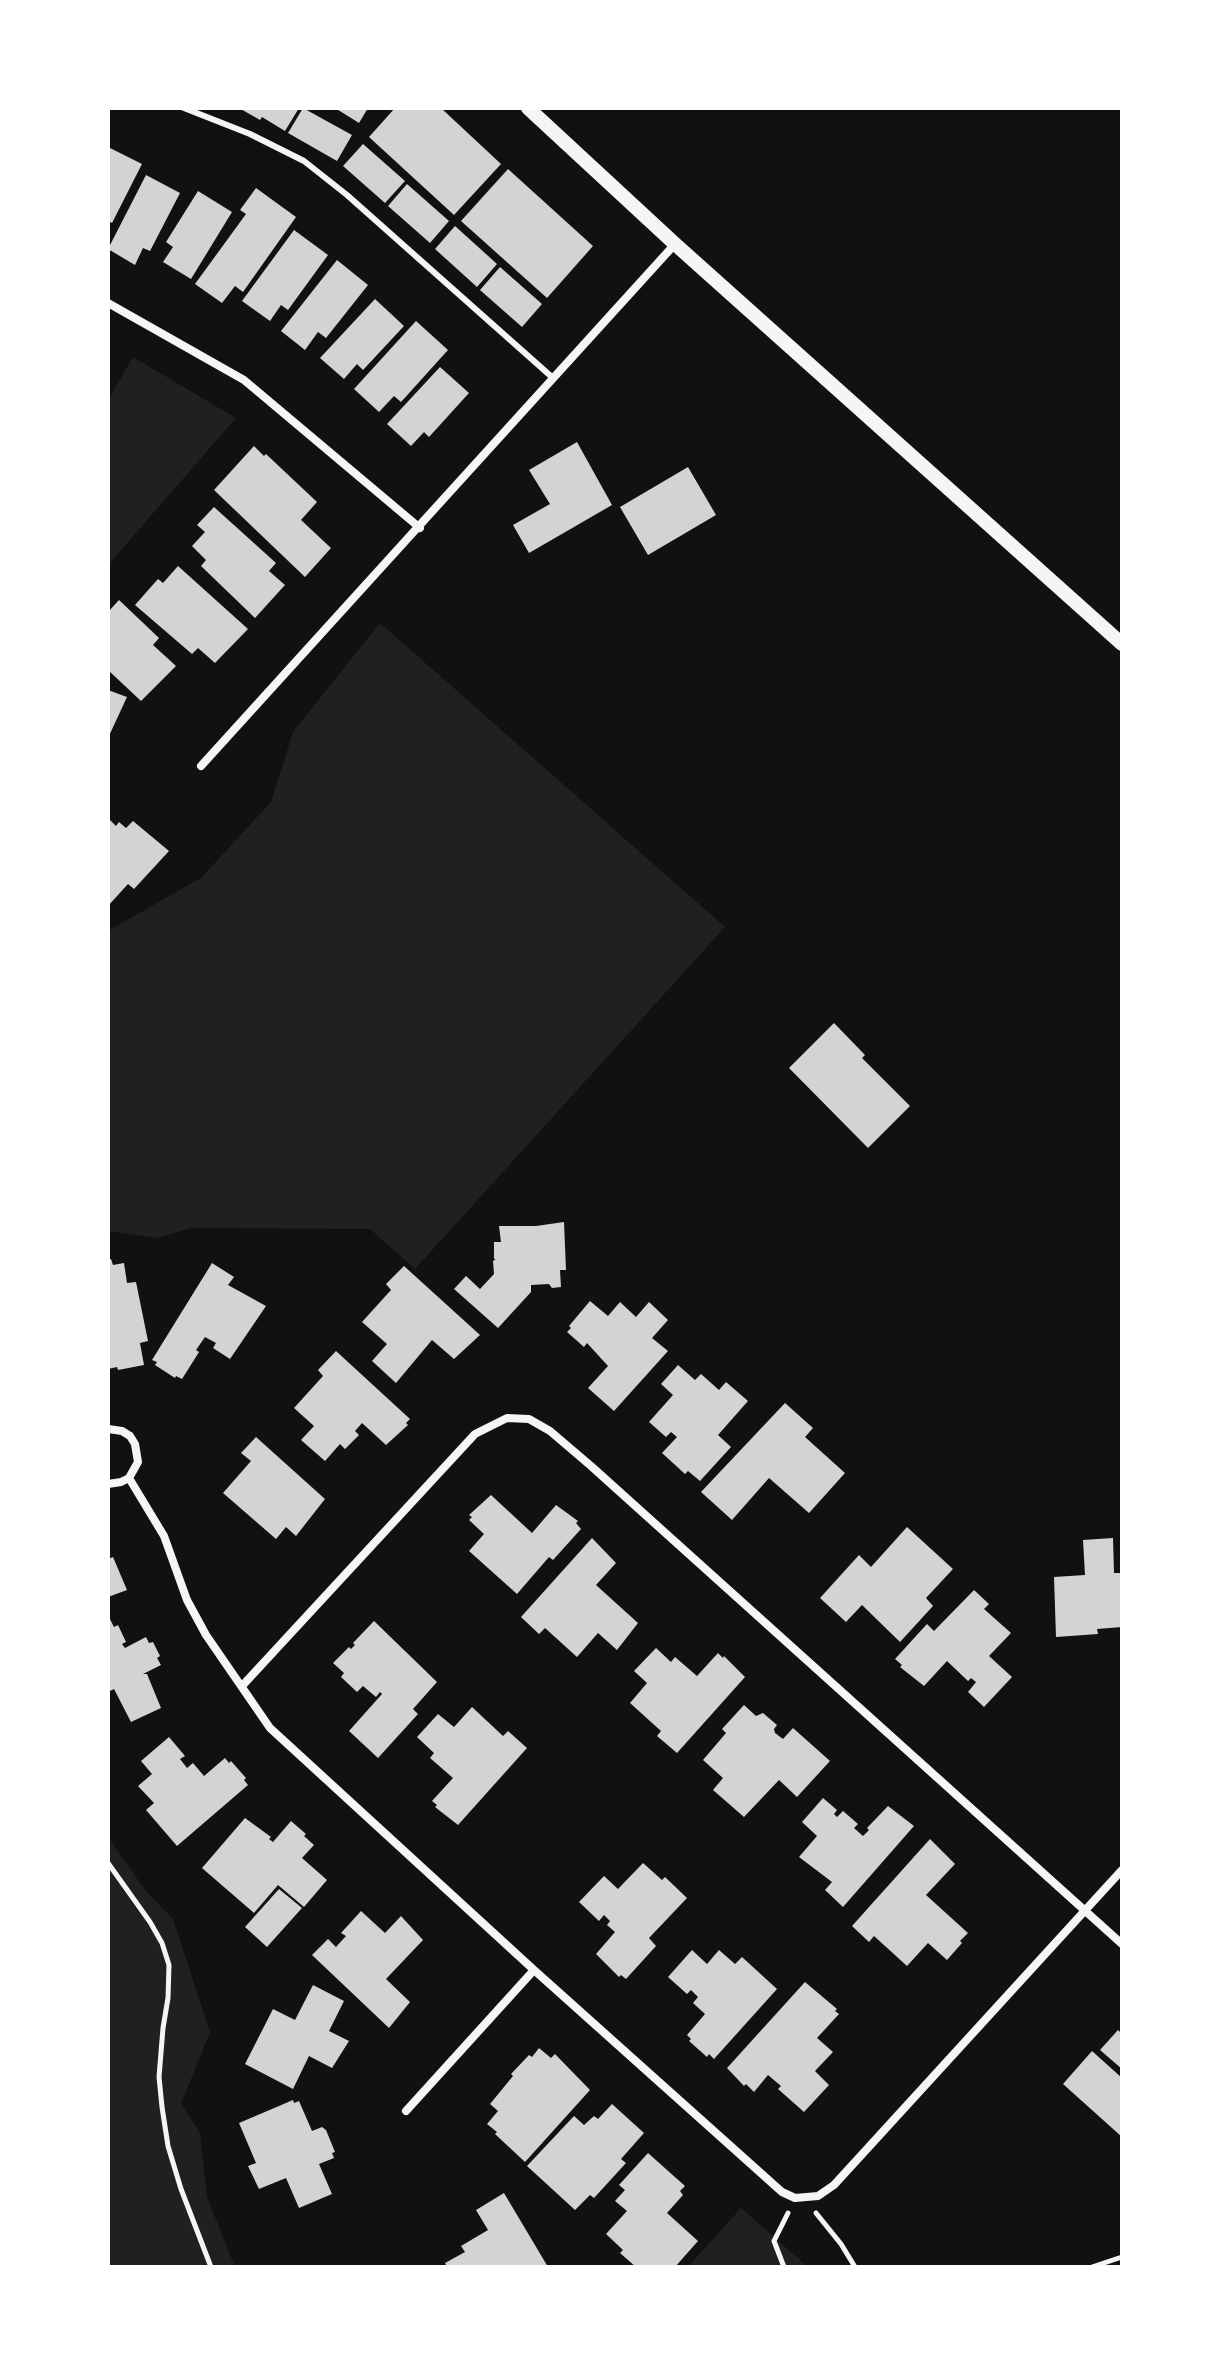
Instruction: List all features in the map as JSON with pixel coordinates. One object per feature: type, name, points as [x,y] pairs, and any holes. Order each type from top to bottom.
[{"type":"street","points":[[528,108],[675,244],[1122,644]]},
{"type":"street","points":[[201,766],[675,244]]},
{"type":"street","points":[[108,303],[244,380],[420,528]]},
{"type":"street","points":[[242,1686],[475,1434],[507,1418],[529,1419],[550,1431],[591,1466],[1122,1944]]},
{"type":"street","points":[[108,1429],[122,1431],[135,1444],[138,1462],[129,1478],[108,1484]]},
{"type":"street","points":[[129,1478],[164,1536],[187,1600],[206,1635],[270,1728],[782,2192],[799,2198],[818,2196],[834,2185],[1122,1870]]},
{"type":"street","points":[[406,2111],[534,1970]]},
{"type":"lane","points":[[184,108],[250,134],[304,161],[553,378]]},
{"type":"path","points":[[108,1863],[150,1922],[162,1943],[169,1965],[159,2077],[162,2107],[168,2146],[211,2267]]},
{"type":"path","points":[[784,2267],[774,2241],[799,2198],[841,2244],[855,2267]]},
{"type":"path","points":[[1092,2267],[1122,2257]]},
{"type":"shaded area","points":[[133,357],[236,418],[108,565],[108,400]]},
{"type":"shaded area","points":[[380,623],[725,927],[415,1269],[370,1229],[191,1228],[158,1238],[108,1231],[108,931],[201,878],[271,802],[293,732]]},
{"type":"shaded area","points":[[108,1837],[145,1890],[173,1919],[210,2032],[181,2104],[200,2133],[207,2197],[235,2267],[108,2267]]},
{"type":"shaded area","points":[[741,2208],[808,2267],[688,2267]]},
{"type":"building","points":[[239,108],[299,108],[285,131]]},
{"type":"building","points":[[303,108],[352,135],[337,161],[288,133]]},
{"type":"building","points":[[335,108],[368,108],[359,123]]},
{"type":"building","points":[[395,108],[441,108],[501,164],[454,215],[369,137]]},
{"type":"building","points":[[363,144],[405,181],[385,203],[343,166]]},
{"type":"building","points":[[108,147],[142,164],[112,223],[108,221]]},
{"type":"building","points":[[508,169],[593,246],[547,298],[461,221]]},
{"type":"building","points":[[146,175],[180,193],[150,251],[143,248],[135,265],[108,249]]},
{"type":"building","points":[[407,184],[449,221],[430,243],[388,206]]},
{"type":"building","points":[[256,188],[296,217],[243,292],[235,286],[222,303],[195,284],[246,214],[240,210]]},
{"type":"building","points":[[198,191],[232,212],[191,279],[163,262],[173,247],[166,242]]},
{"type":"building","points":[[455,226],[497,264],[477,287],[435,249]]},
{"type":"building","points":[[294,230],[328,255],[288,310],[281,305],[270,321],[242,301]]},
{"type":"building","points":[[337,260],[368,285],[326,338],[318,332],[305,350],[281,331]]},
{"type":"building","points":[[500,267],[542,304],[522,327],[480,290]]},
{"type":"building","points":[[375,299],[404,326],[363,370],[357,364],[344,379],[320,358]]},
{"type":"building","points":[[416,321],[448,350],[401,402],[394,396],[379,412],[354,389]]},
{"type":"building","points":[[440,367],[469,393],[429,437],[424,432],[411,446],[387,424]]},
{"type":"building","points":[[577,442],[612,505],[529,553],[513,525],[550,504],[529,470]]},
{"type":"building","points":[[254,446],[317,502],[301,520],[331,548],[305,577],[214,490]]},
{"type":"building","points":[[688,467],[716,515],[648,555],[620,507]]},
{"type":"building","points":[[214,507],[276,563],[269,571],[285,585],[255,618],[201,566],[206,560],[192,546],[205,532],[197,525]]},
{"type":"building","points":[[178,566],[248,629],[215,663],[198,648],[192,654],[135,605],[158,579],[163,583]]},
{"type":"building","points":[[119,600],[159,638],[153,645],[176,666],[141,701],[108,670],[108,612]]},
{"type":"building","points":[[108,690],[127,697],[108,738]]},
{"type":"building","points":[[108,818],[116,826],[119,822],[126,828],[133,821],[169,851],[134,889],[128,884],[108,906]]},
{"type":"building","points":[[834,1023],[865,1055],[862,1058],[910,1106],[868,1148],[789,1068]]},
{"type":"building","points":[[564,1222],[566,1270],[560,1270],[561,1287],[531,1285],[531,1292],[498,1328],[454,1289],[466,1276],[480,1289],[494,1274],[494,1242],[501,1242],[499,1226]]},
{"type":"building","points":[[111,1259],[113,1265],[124,1263],[127,1283],[136,1282],[148,1341],[140,1343],[144,1365],[118,1370],[117,1367],[108,1369],[108,1260]]},
{"type":"building","points":[[212,1263],[234,1277],[228,1285],[266,1306],[230,1359],[213,1348],[216,1343],[205,1337],[182,1379],[175,1378],[152,1360]]},
{"type":"building","points":[[404,1266],[480,1335],[454,1359],[432,1340],[396,1383],[372,1361],[387,1344],[362,1322],[391,1290],[386,1284]]},
{"type":"building","points":[[590,1301],[608,1316],[620,1302],[636,1317],[649,1302],[668,1320],[652,1338],[668,1351],[614,1411],[588,1388],[608,1366],[587,1343],[584,1347],[567,1332]]},
{"type":"building","points":[[336,1351],[410,1419],[406,1423],[408,1425],[386,1445],[362,1423],[355,1431],[359,1435],[345,1449],[340,1444],[325,1461],[301,1440],[314,1426],[294,1408],[323,1376],[318,1370]]},
{"type":"building","points":[[678,1365],[695,1380],[701,1374],[719,1390],[726,1382],[748,1401],[718,1435],[731,1447],[700,1481],[688,1471],[685,1474],[662,1453],[677,1437],[671,1432],[666,1437],[649,1422],[673,1395],[661,1384]]},
{"type":"building","points":[[785,1403],[813,1428],[805,1437],[845,1473],[809,1513],[769,1478],[732,1520],[701,1492]]},
{"type":"building","points":[[256,1437],[325,1499],[296,1536],[286,1527],[276,1539],[223,1493],[251,1461],[241,1453]]},
{"type":"building","points":[[491,1495],[532,1533],[556,1505],[578,1521],[576,1523],[581,1529],[553,1560],[549,1557],[517,1594],[469,1551],[484,1534],[469,1520],[472,1517],[469,1515]]},
{"type":"building","points":[[907,1527],[953,1569],[926,1598],[933,1606],[900,1642],[862,1605],[846,1622],[820,1598],[859,1555],[871,1567]]},
{"type":"building","points":[[592,1538],[616,1563],[596,1585],[638,1623],[617,1650],[598,1633],[577,1657],[545,1628],[539,1634],[521,1617]]},
{"type":"building","points":[[1113,1538],[1114,1573],[1122,1573],[1122,1627],[1097,1629],[1098,1634],[1056,1637],[1054,1577],[1085,1575],[1083,1540]]},
{"type":"building","points":[[113,1557],[127,1590],[108,1597],[108,1559]]},
{"type":"building","points":[[974,1590],[989,1604],[984,1609],[1011,1633],[989,1656],[1012,1677],[984,1707],[968,1692],[976,1682],[971,1678],[968,1681],[947,1661],[924,1686],[900,1667],[902,1665],[895,1659],[927,1624],[934,1631]]},
{"type":"building","points":[[108,1615],[114,1627],[118,1625],[126,1642],[122,1644],[125,1648],[146,1637],[149,1643],[153,1642],[160,1656],[157,1658],[161,1665],[143,1674],[147,1674],[161,1708],[131,1722],[114,1689],[108,1692]]},
{"type":"building","points":[[374,1621],[437,1682],[413,1709],[418,1714],[378,1758],[349,1731],[382,1694],[380,1692],[376,1697],[363,1686],[357,1692],[341,1677],[344,1673],[333,1663],[355,1645],[353,1643]]},
{"type":"building","points":[[656,1648],[671,1662],[675,1657],[697,1676],[718,1653],[745,1677],[677,1753],[657,1736],[661,1731],[630,1703],[647,1683],[634,1671]]},
{"type":"building","points":[[744,1705],[756,1716],[763,1713],[777,1725],[775,1733],[783,1739],[793,1728],[830,1761],[797,1797],[779,1780],[744,1817],[713,1790],[723,1778],[703,1760],[726,1733],[722,1729]]},
{"type":"building","points":[[472,1707],[503,1736],[508,1731],[527,1748],[458,1825],[432,1801],[453,1778],[430,1758],[434,1753],[417,1737],[438,1714],[454,1727]]},
{"type":"building","points":[[169,1737],[185,1756],[180,1759],[187,1768],[193,1763],[204,1776],[225,1758],[246,1778],[244,1780],[248,1785],[177,1846],[146,1810],[154,1803],[138,1786],[152,1774],[141,1761]]},
{"type":"building","points":[[823,1798],[837,1810],[834,1814],[837,1817],[843,1811],[858,1824],[854,1828],[863,1836],[888,1806],[914,1826],[843,1907],[825,1890],[832,1882],[799,1857],[817,1836],[802,1822]]},
{"type":"building","points":[[245,1818],[271,1837],[269,1839],[273,1842],[291,1821],[314,1845],[302,1858],[327,1880],[304,1907],[278,1885],[254,1913],[202,1868]]},
{"type":"building","points":[[930,1839],[955,1864],[926,1895],[968,1933],[947,1960],[928,1943],[907,1966],[874,1936],[869,1942],[852,1926]]},
{"type":"building","points":[[643,1863],[662,1880],[665,1877],[687,1898],[649,1938],[656,1946],[626,1979],[621,1975],[619,1977],[596,1954],[615,1932],[607,1925],[610,1921],[604,1915],[599,1921],[579,1902],[604,1876],[618,1889]]},
{"type":"building","points":[[279,1889],[302,1908],[267,1947],[245,1927]]},
{"type":"building","points":[[361,1911],[385,1933],[401,1916],[423,1940],[386,1979],[410,2002],[389,2028],[312,1955],[328,1939],[336,1947],[346,1936],[341,1933]]},
{"type":"building","points":[[692,1950],[707,1964],[719,1950],[735,1964],[742,1957],[777,1989],[714,2059],[709,2054],[707,2057],[689,2041],[691,2039],[687,2035],[705,2014],[693,2003],[698,1997],[691,1990],[687,1994],[668,1977]]},
{"type":"building","points":[[805,1982],[839,2014],[817,2038],[833,2052],[815,2071],[829,2085],[804,2112],[778,2089],[781,2086],[768,2075],[754,2092],[727,2068]]},
{"type":"building","points":[[313,1985],[344,2001],[329,2031],[349,2041],[332,2068],[309,2056],[293,2089],[245,2064],[273,2009],[295,2020]]},
{"type":"building","points":[[1118,2030],[1122,2034],[1122,2069],[1100,2050]]},
{"type":"building","points":[[539,2048],[551,2058],[555,2054],[590,2090],[525,2162],[487,2124],[498,2111],[490,2104],[513,2076],[511,2074]]},
{"type":"building","points":[[1092,2051],[1122,2078],[1122,2137],[1063,2084]]},
{"type":"building","points":[[293,2100],[294,2103],[299,2101],[312,2131],[322,2127],[326,2130],[335,2152],[332,2153],[334,2158],[319,2164],[332,2194],[299,2208],[286,2178],[259,2189],[248,2166],[256,2163],[239,2123]]},
{"type":"building","points":[[612,2104],[644,2133],[621,2159],[626,2163],[594,2198],[590,2195],[575,2210],[527,2166],[574,2116],[584,2125],[594,2116],[598,2119]]},
{"type":"building","points":[[648,2153],[685,2186],[680,2191],[683,2195],[667,2213],[698,2241],[675,2267],[636,2267],[620,2253],[623,2250],[606,2234],[627,2211],[615,2201],[625,2190],[619,2185]]},
{"type":"building","points":[[504,2193],[548,2267],[447,2267],[445,2263],[465,2252],[461,2246],[488,2230],[476,2210]]}]
